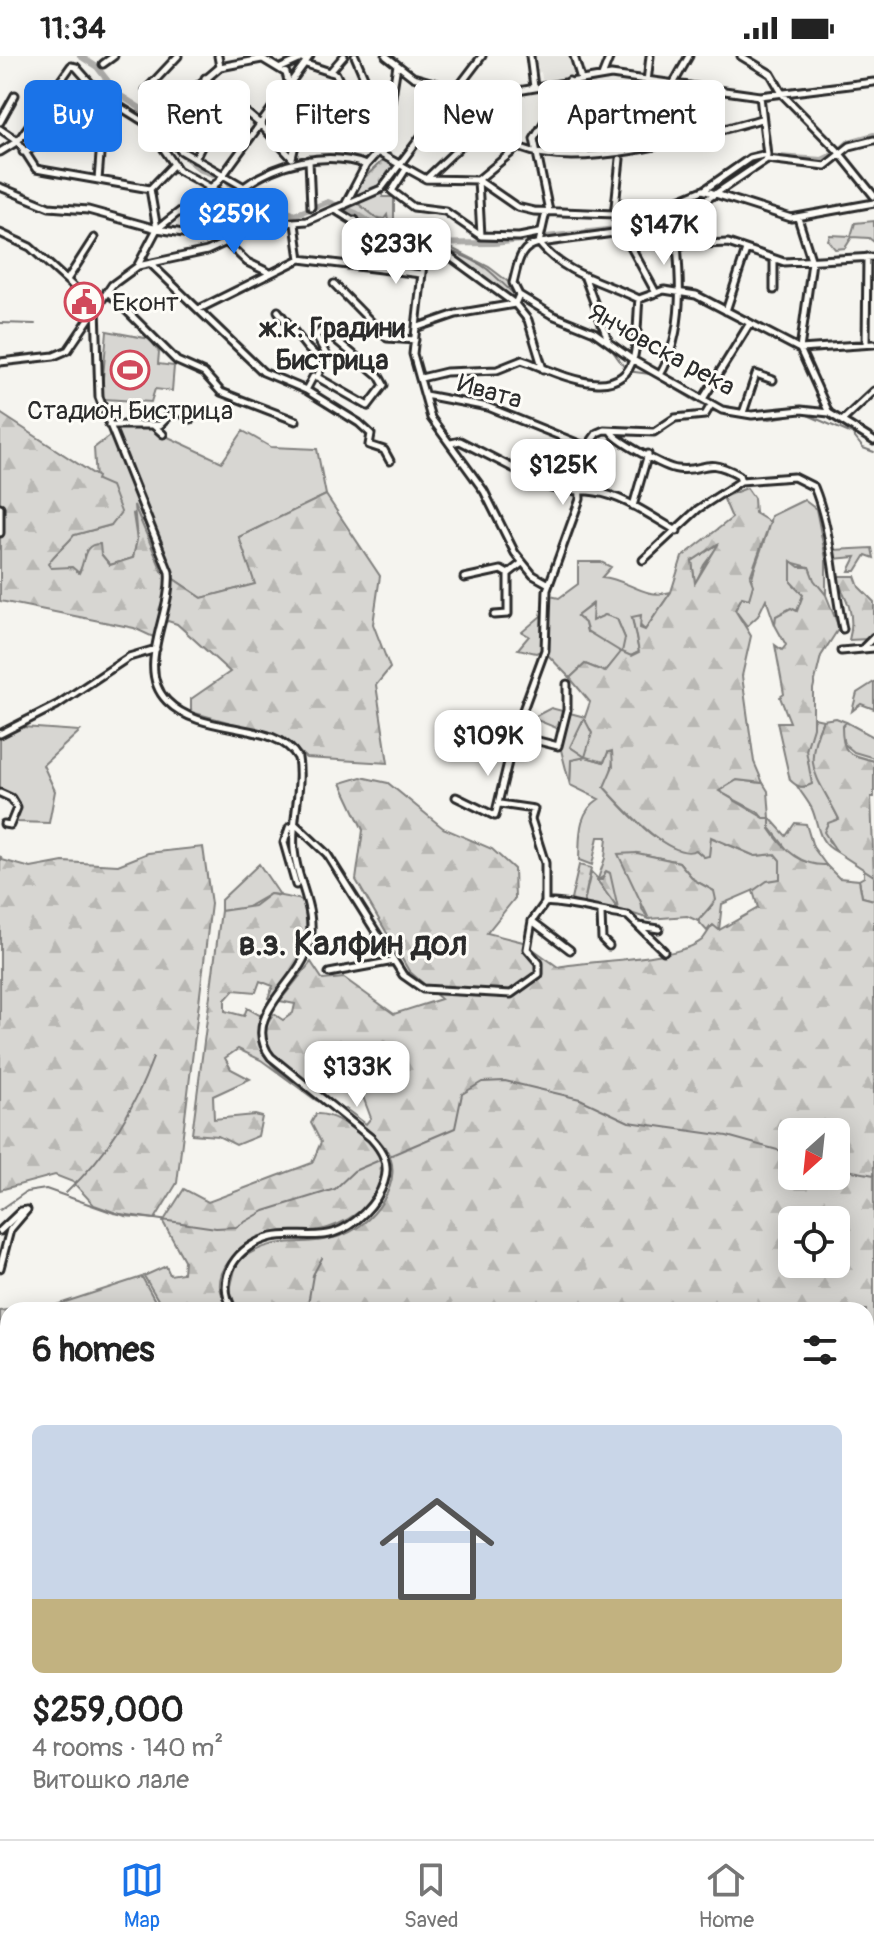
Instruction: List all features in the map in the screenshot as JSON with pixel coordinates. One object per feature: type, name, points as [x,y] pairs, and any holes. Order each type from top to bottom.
[{"type":"street","points":[[103,64],[114,56]]},
{"type":"street","points":[[155,80],[178,56]]},
{"type":"street","points":[[218,56],[220,67]]},
{"type":"street","points":[[295,80],[309,56]]},
{"type":"street","points":[[281,68],[309,56]]},
{"type":"street","points":[[330,72],[344,56]]},
{"type":"street","points":[[355,56],[365,80]]},
{"type":"street","points":[[386,56],[413,77],[424,80]]},
{"type":"street","points":[[462,80],[482,56]]},
{"type":"street","points":[[530,56],[534,87]]},
{"type":"street","points":[[574,56],[581,79]]},
{"type":"street","points":[[602,76],[610,56]]},
{"type":"street","points":[[647,80],[650,56]]},
{"type":"street","points":[[675,80],[689,56]]},
{"type":"street","points":[[741,56],[771,74],[783,95],[840,153],[874,196]]},
{"type":"street","points":[[203,80],[220,67],[261,57],[281,68],[286,80]]},
{"type":"street","points":[[306,64],[336,74],[339,80]]},
{"type":"street","points":[[395,80],[397,65]]},
{"type":"street","points":[[61,80],[71,66],[87,80]]},
{"type":"street","points":[[575,80],[602,76],[632,80]]},
{"type":"street","points":[[725,92],[783,95],[874,82]]},
{"type":"street","points":[[522,89],[538,86]]},
{"type":"street","points":[[0,122],[15,95]]},
{"type":"street","points":[[760,96],[767,156]]},
{"type":"street","points":[[122,109],[146,123],[173,165],[215,184],[231,199],[265,210],[275,223]]},
{"type":"street","points":[[250,116],[292,158],[342,158],[366,165]]},
{"type":"street","points":[[138,266],[157,229],[215,184],[266,117]]},
{"type":"street","points":[[725,129],[761,119]]},
{"type":"street","points":[[0,129],[18,141],[23,152],[40,171],[150,189]]},
{"type":"street","points":[[526,150],[538,132]]},
{"type":"street","points":[[0,152],[18,141],[24,133]]},
{"type":"street","points":[[534,139],[548,211],[538,237],[521,253],[513,283],[543,369]]},
{"type":"street","points":[[339,209],[366,165],[379,153],[426,179],[478,180],[517,207],[614,216],[642,215],[706,191],[750,158],[767,156],[825,166],[850,146],[874,140]]},
{"type":"street","points":[[522,148],[537,154],[620,152]]},
{"type":"street","points":[[414,151],[392,191],[395,195],[413,207],[445,211],[481,236],[538,237],[620,229]]},
{"type":"street","points":[[98,180],[100,152]]},
{"type":"street","points":[[183,152],[246,186],[263,173],[286,169],[306,160]]},
{"type":"street","points":[[195,159],[199,152]]},
{"type":"street","points":[[292,158],[293,152]]},
{"type":"street","points":[[426,179],[454,152]]},
{"type":"street","points":[[478,180],[512,152]]},
{"type":"street","points":[[660,376],[673,345],[680,291],[674,212],[767,156]]},
{"type":"street","points":[[620,159],[614,216],[656,293]]},
{"type":"street","points":[[306,160],[311,207]]},
{"type":"street","points":[[150,189],[173,165]]},
{"type":"street","points":[[0,362],[62,354],[117,279],[138,266],[225,241],[257,227],[275,223],[295,224],[339,209],[381,189],[403,167]]},
{"type":"street","points":[[478,180],[481,236]]},
{"type":"street","points":[[0,187],[49,207],[88,210],[157,229],[225,241],[247,262],[270,273]]},
{"type":"street","points":[[150,189],[157,229]]},
{"type":"street","points":[[706,191],[773,215],[798,218],[874,203]]},
{"type":"street","name":"Янчовска река","points":[[339,209],[397,250],[452,258],[517,300],[575,321],[633,360],[711,405],[743,413],[829,413]]},
{"type":"street","points":[[798,218],[812,262],[800,349],[829,413],[874,441]]},
{"type":"street","points":[[354,264],[355,220]]},
{"type":"street","points":[[295,224],[300,259]]},
{"type":"street","points":[[0,233],[30,247],[96,307],[96,381],[109,425],[169,572],[168,601],[156,649],[155,678],[159,690],[174,707],[220,728],[277,737],[294,751],[299,768],[294,850],[309,905],[312,930],[309,948],[297,973],[262,1021],[260,1039],[271,1057],[371,1138],[387,1165],[382,1189],[373,1203],[352,1223],[330,1234],[274,1236],[262,1240],[236,1259],[225,1276],[228,1302]]},
{"type":"street","points":[[538,237],[548,254],[585,277],[639,299],[656,293],[680,291],[696,295],[800,349],[874,344]]},
{"type":"street","points":[[67,280],[94,238]]},
{"type":"street","points":[[677,245],[728,243],[774,260],[812,262],[871,257],[866,345]]},
{"type":"street","points":[[726,311],[746,250]]},
{"type":"street","points":[[424,255],[415,313],[418,327],[413,354],[431,418],[484,491],[522,563],[533,575],[549,584]]},
{"type":"street","points":[[199,309],[300,259],[421,274]]},
{"type":"street","points":[[774,260],[774,290]]},
{"type":"street","points":[[150,263],[268,376],[306,390],[359,423],[371,434],[370,446],[384,450],[390,461]]},
{"type":"street","points":[[585,277],[608,341]]},
{"type":"street","points":[[334,284],[387,338],[415,340]]},
{"type":"street","points":[[107,291],[177,361],[204,373],[221,392],[296,421]]},
{"type":"street","points":[[421,378],[446,372],[497,370],[522,360],[564,378],[595,382],[612,380],[625,372],[633,360],[639,299]]},
{"type":"street","points":[[418,327],[456,314],[517,300]]},
{"type":"street","points":[[278,311],[308,349],[324,362]]},
{"type":"street","points":[[703,399],[750,323]]},
{"type":"street","points":[[306,390],[313,377],[317,377],[327,353],[316,336],[323,329],[379,376],[384,385],[368,406],[317,377]]},
{"type":"street","name":"Янчовска река","points":[[743,413],[755,375],[773,380]]},
{"type":"street","points":[[842,421],[874,391]]},
{"type":"street","name":"Ивата","points":[[425,395],[488,407],[587,447]]},
{"type":"street","points":[[456,797],[493,817],[500,804],[515,735],[545,650],[549,584],[580,492],[579,478],[587,447],[597,433],[610,430],[654,432],[675,418],[705,415],[711,405]]},
{"type":"street","points":[[109,425],[153,425],[164,422],[175,410],[191,419]]},
{"type":"street","points":[[153,425],[163,434]]},
{"type":"street","points":[[610,430],[617,440],[674,469],[722,466],[739,475],[741,481]]},
{"type":"street","points":[[451,443],[460,441],[552,488],[595,491],[633,506],[677,531]]},
{"type":"street","points":[[633,506],[648,454]]},
{"type":"street","points":[[643,560],[698,509],[741,481],[794,477],[814,487],[830,548],[833,584],[843,629]]},
{"type":"street","points":[[0,507],[0,533]]},
{"type":"street","points":[[508,574],[522,563]]},
{"type":"street","points":[[464,578],[501,570],[508,574]]},
{"type":"street","points":[[494,615],[508,614],[508,574]]},
{"type":"street","points":[[861,649],[874,637]]},
{"type":"street","points":[[841,651],[874,648]]},
{"type":"street","points":[[0,734],[57,705],[129,657],[156,649]]},
{"type":"street","points":[[515,735],[557,747],[567,710],[567,684]]},
{"type":"street","points":[[0,793],[11,798],[17,808],[10,825],[4,824]]},
{"type":"street","points":[[296,825],[327,854],[403,975],[423,989],[511,994],[539,974],[539,963],[527,949],[532,921],[545,903],[545,863],[531,819],[534,809],[500,804]]},
{"type":"street","points":[[296,825],[289,828],[284,843],[296,885]]},
{"type":"street","points":[[545,903],[554,901],[601,914],[628,916],[664,951]]},
{"type":"street","points":[[601,914],[602,939],[609,946]]},
{"type":"street","points":[[532,921],[570,950]]},
{"type":"street","points":[[638,926],[659,929]]},
{"type":"street","points":[[329,973],[394,961]]},
{"type":"street","points":[[0,1231],[21,1211],[27,1210],[10,1230],[0,1268]]},
{"type":"shaded area","points":[[531,56],[572,56],[577,78],[542,80],[541,72],[533,74]]},
{"type":"green space","points":[[384,159],[395,165],[381,184],[351,198],[361,181]]},
{"type":"green space","points":[[381,192],[383,197],[394,197],[394,222],[388,221],[387,215],[384,219],[374,217],[357,203]]},
{"type":"green space","points":[[357,203],[405,239],[451,248],[489,267],[511,284],[517,295],[514,302],[447,254],[411,252],[340,210]]},
{"type":"green space","points":[[874,221],[874,242],[869,238],[852,237],[845,248],[835,249],[828,240],[830,235],[851,236],[855,223]]},
{"type":"green space","name":"Стадион Бистрица","points":[[107,331],[150,339],[159,352],[158,364],[174,366],[172,391],[155,389],[151,402],[104,399],[102,389]]},
{"type":"green space","points":[[0,413],[98,477],[97,480],[111,486],[121,512],[111,525],[74,535],[48,564],[51,568],[72,567],[79,573],[87,549],[100,544],[101,554],[110,565],[133,558],[137,540],[134,505],[162,571],[202,598],[255,584],[239,537],[326,495],[380,576],[373,624],[390,668],[376,685],[388,763],[306,758],[283,737],[191,712],[191,699],[230,672],[177,624],[168,621],[158,626],[153,637],[134,628],[0,601]]},
{"type":"green space","points":[[121,427],[151,429],[222,462],[243,431],[271,447],[317,449],[326,495],[239,537],[256,584],[202,598],[162,571],[144,522],[133,514],[137,540],[133,558],[110,565],[101,554],[85,560],[79,573],[51,568],[47,564],[74,535],[111,525],[96,480],[94,448]]},
{"type":"green space","points":[[747,488],[754,498],[755,513],[770,522],[750,577],[753,585],[749,599],[742,597],[735,610],[751,636],[742,676],[754,762],[763,783],[737,780],[719,791],[764,818],[770,818],[770,829],[794,855],[809,863],[826,865],[839,878],[859,880],[862,897],[874,900],[874,1302],[234,1302],[230,1290],[237,1261],[276,1244],[322,1240],[350,1232],[374,1213],[390,1187],[391,1159],[384,1146],[341,1110],[346,1109],[366,1124],[371,1118],[362,1094],[338,1075],[320,1094],[287,1069],[267,1046],[264,1031],[274,1014],[283,1020],[293,1013],[295,1004],[280,1001],[311,962],[323,980],[344,978],[394,1014],[441,999],[409,971],[356,880],[363,830],[341,783],[361,777],[388,783],[443,828],[492,849],[514,869],[515,898],[487,933],[523,942],[558,967],[655,955],[690,947],[702,940],[713,925],[719,930],[758,908],[753,891],[767,881],[780,879],[780,860],[775,854],[755,856],[711,837],[709,856],[704,857],[696,850],[673,848],[660,840],[604,787],[613,766],[612,751],[608,752],[604,762],[586,757],[571,760],[570,785],[560,746],[564,731],[532,718],[551,708],[585,717],[590,702],[570,678],[585,664],[605,672],[621,652],[587,631],[585,623],[577,616],[593,604],[592,621],[605,615],[617,619],[625,638],[622,652],[631,656],[639,652],[632,617],[641,615],[640,628],[645,630],[671,592],[682,557],[732,518],[723,497]],"holes":[[[719,543],[695,583],[692,561]],[[584,718],[592,733],[585,757],[570,747]]]},
{"type":"green space","points":[[804,500],[816,509],[826,559],[826,595],[814,581],[809,567],[791,562],[794,586],[803,595],[797,612],[776,616],[775,625],[766,599],[758,616],[747,626],[735,610],[742,597],[749,599],[752,577],[771,516]]},
{"type":"green space","points":[[721,542],[704,565],[695,584],[692,561]]},
{"type":"green space","points":[[872,548],[874,558],[866,555],[856,571],[849,571],[856,557],[833,559],[833,550]]},
{"type":"green space","points":[[791,561],[799,567],[809,567],[814,580],[826,595],[839,628],[821,656],[813,689],[813,727],[806,750],[812,784],[802,787],[790,780],[777,722],[790,722],[780,697],[784,694],[775,645],[782,650],[786,645],[775,625],[776,616],[791,608],[797,611],[803,595],[791,582]]},
{"type":"green space","points":[[578,562],[601,562],[611,567],[602,577],[652,593],[671,592],[645,630],[632,618],[639,652],[631,656],[622,652],[605,672],[585,664],[570,678],[543,650],[536,653],[518,649],[529,636],[522,632],[541,616],[550,596],[559,598],[578,584]],"holes":[[[592,604],[592,621],[605,615],[617,619],[625,638],[587,632],[585,623],[577,616]]]},
{"type":"green space","points":[[834,576],[855,576],[859,587],[874,602],[874,632],[869,639],[849,640],[849,606]]},
{"type":"green space","points":[[874,682],[874,709],[861,704],[852,711],[857,693]]},
{"type":"green space","points":[[585,717],[592,733],[586,757],[604,762],[608,752],[614,753],[611,774],[604,787],[658,839],[683,850],[696,850],[704,857],[709,855],[710,837],[755,856],[775,854],[780,860],[780,879],[722,904],[719,930],[710,927],[707,931],[698,921],[712,906],[714,891],[694,880],[679,862],[637,853],[642,909],[649,919],[618,909],[615,912],[583,907],[591,872],[598,879],[605,858],[607,837],[598,837],[592,865],[579,860],[583,818],[599,799],[570,785],[571,760],[585,757],[570,747]],"holes":[[[609,873],[617,908],[598,880]]]},
{"type":"green space","points":[[814,718],[823,720],[814,749],[814,761],[820,782],[839,819],[828,840],[837,852],[822,839],[812,809],[797,786],[806,787],[806,750]]},
{"type":"green space","points":[[836,718],[846,722],[842,727],[842,736],[849,752],[874,761],[874,797],[871,797],[874,876],[837,852],[824,832],[828,823],[839,819],[815,772],[813,750],[823,720]]},
{"type":"green space","points":[[846,722],[874,737],[874,758],[854,752],[842,742],[842,726]]},
{"type":"green space","points":[[22,727],[80,731],[43,765],[55,791],[49,823],[16,822],[20,804],[0,790],[0,737]]},
{"type":"green space","points":[[737,780],[763,783],[768,791],[770,818],[786,836],[795,823],[806,824],[813,847],[826,865],[809,866],[789,852],[758,812],[718,791]]},
{"type":"green space","points":[[203,847],[211,904],[177,1183],[155,1219],[125,1216],[94,1205],[73,1182],[55,1175],[0,1190],[0,856],[2,860],[31,868],[63,862],[118,865],[148,853]]},
{"type":"green space","points":[[637,853],[679,862],[694,880],[714,891],[716,900],[698,921],[687,916],[649,919],[618,854]]},
{"type":"green space","points":[[259,864],[280,895],[270,894],[244,909],[221,911],[221,900]]},
{"type":"green space","points":[[579,865],[591,868],[583,907],[570,904]]},
{"type":"green space","points":[[864,867],[874,876],[874,900],[862,897],[859,880],[864,877]]},
{"type":"green space","points":[[606,871],[610,873],[618,909],[597,880],[602,880]]},
{"type":"green space","points":[[270,894],[303,900],[306,929],[301,954],[272,1000],[268,998],[273,986],[260,981],[256,992],[234,990],[225,1000],[225,1011],[244,1016],[247,1008],[261,1016],[259,1043],[265,1055],[283,1075],[317,1101],[261,1060],[238,1049],[225,1058],[231,1069],[250,1079],[213,1096],[214,1119],[262,1117],[258,1136],[236,1145],[218,1136],[192,1134],[221,911],[254,906]]},
{"type":"green space","points":[[316,1114],[329,1116],[365,1138],[376,1150],[382,1159],[384,1175],[375,1196],[358,1212],[338,1224],[316,1231],[266,1236],[242,1248],[228,1262],[221,1278],[226,1302],[159,1302],[144,1276],[166,1266],[170,1275],[183,1273],[184,1260],[163,1222],[184,1189],[208,1202],[312,1163],[321,1142],[311,1123]]},
{"type":"green space","points":[[142,1277],[156,1302],[65,1302]]},
{"type":"waterway","points":[[80,56],[97,67],[118,94],[140,108],[141,114],[155,120],[166,141],[201,170],[224,178],[236,189],[261,195],[294,215],[328,202],[356,213],[402,244],[494,243],[615,229],[700,197],[711,187]]},
{"type":"waterway","points":[[733,172],[764,156],[822,160],[837,153],[849,142],[874,135]]},
{"type":"waterway","points":[[430,246],[460,254],[481,265],[524,303],[551,317]]},
{"type":"waterway","points":[[0,323],[35,324]]},
{"type":"waterway","points":[[609,346],[627,371],[650,374],[712,411],[734,414]]},
{"type":"waterway","points":[[756,417],[770,419],[803,413],[852,434],[863,448],[874,452]]},
{"type":"waterway","points":[[66,1193],[118,1131],[153,1058]]},
{"type":"waterway","points":[[0,1210],[26,1192],[46,1189],[114,1213],[216,1228],[236,1227],[264,1211],[335,1189],[354,1171],[455,1128],[462,1094],[482,1082],[505,1081],[580,1099],[629,1122],[727,1136],[778,1150]]},
{"type":"waterway","points":[[850,1171],[874,1175]]},
{"type":"waterway","points":[[308,1302],[313,1275],[322,1258]]},
{"type":"place","name":"Еконт","points":[[84,302]]},
{"type":"place","name":"Стадион Бистрица","points":[[130,370]]},
{"type":"district","name":"ж.к. Градини Бистрица","points":[[332,343]]},
{"type":"district","name":"в.з. Калфин дол","points":[[353,943]]}]
